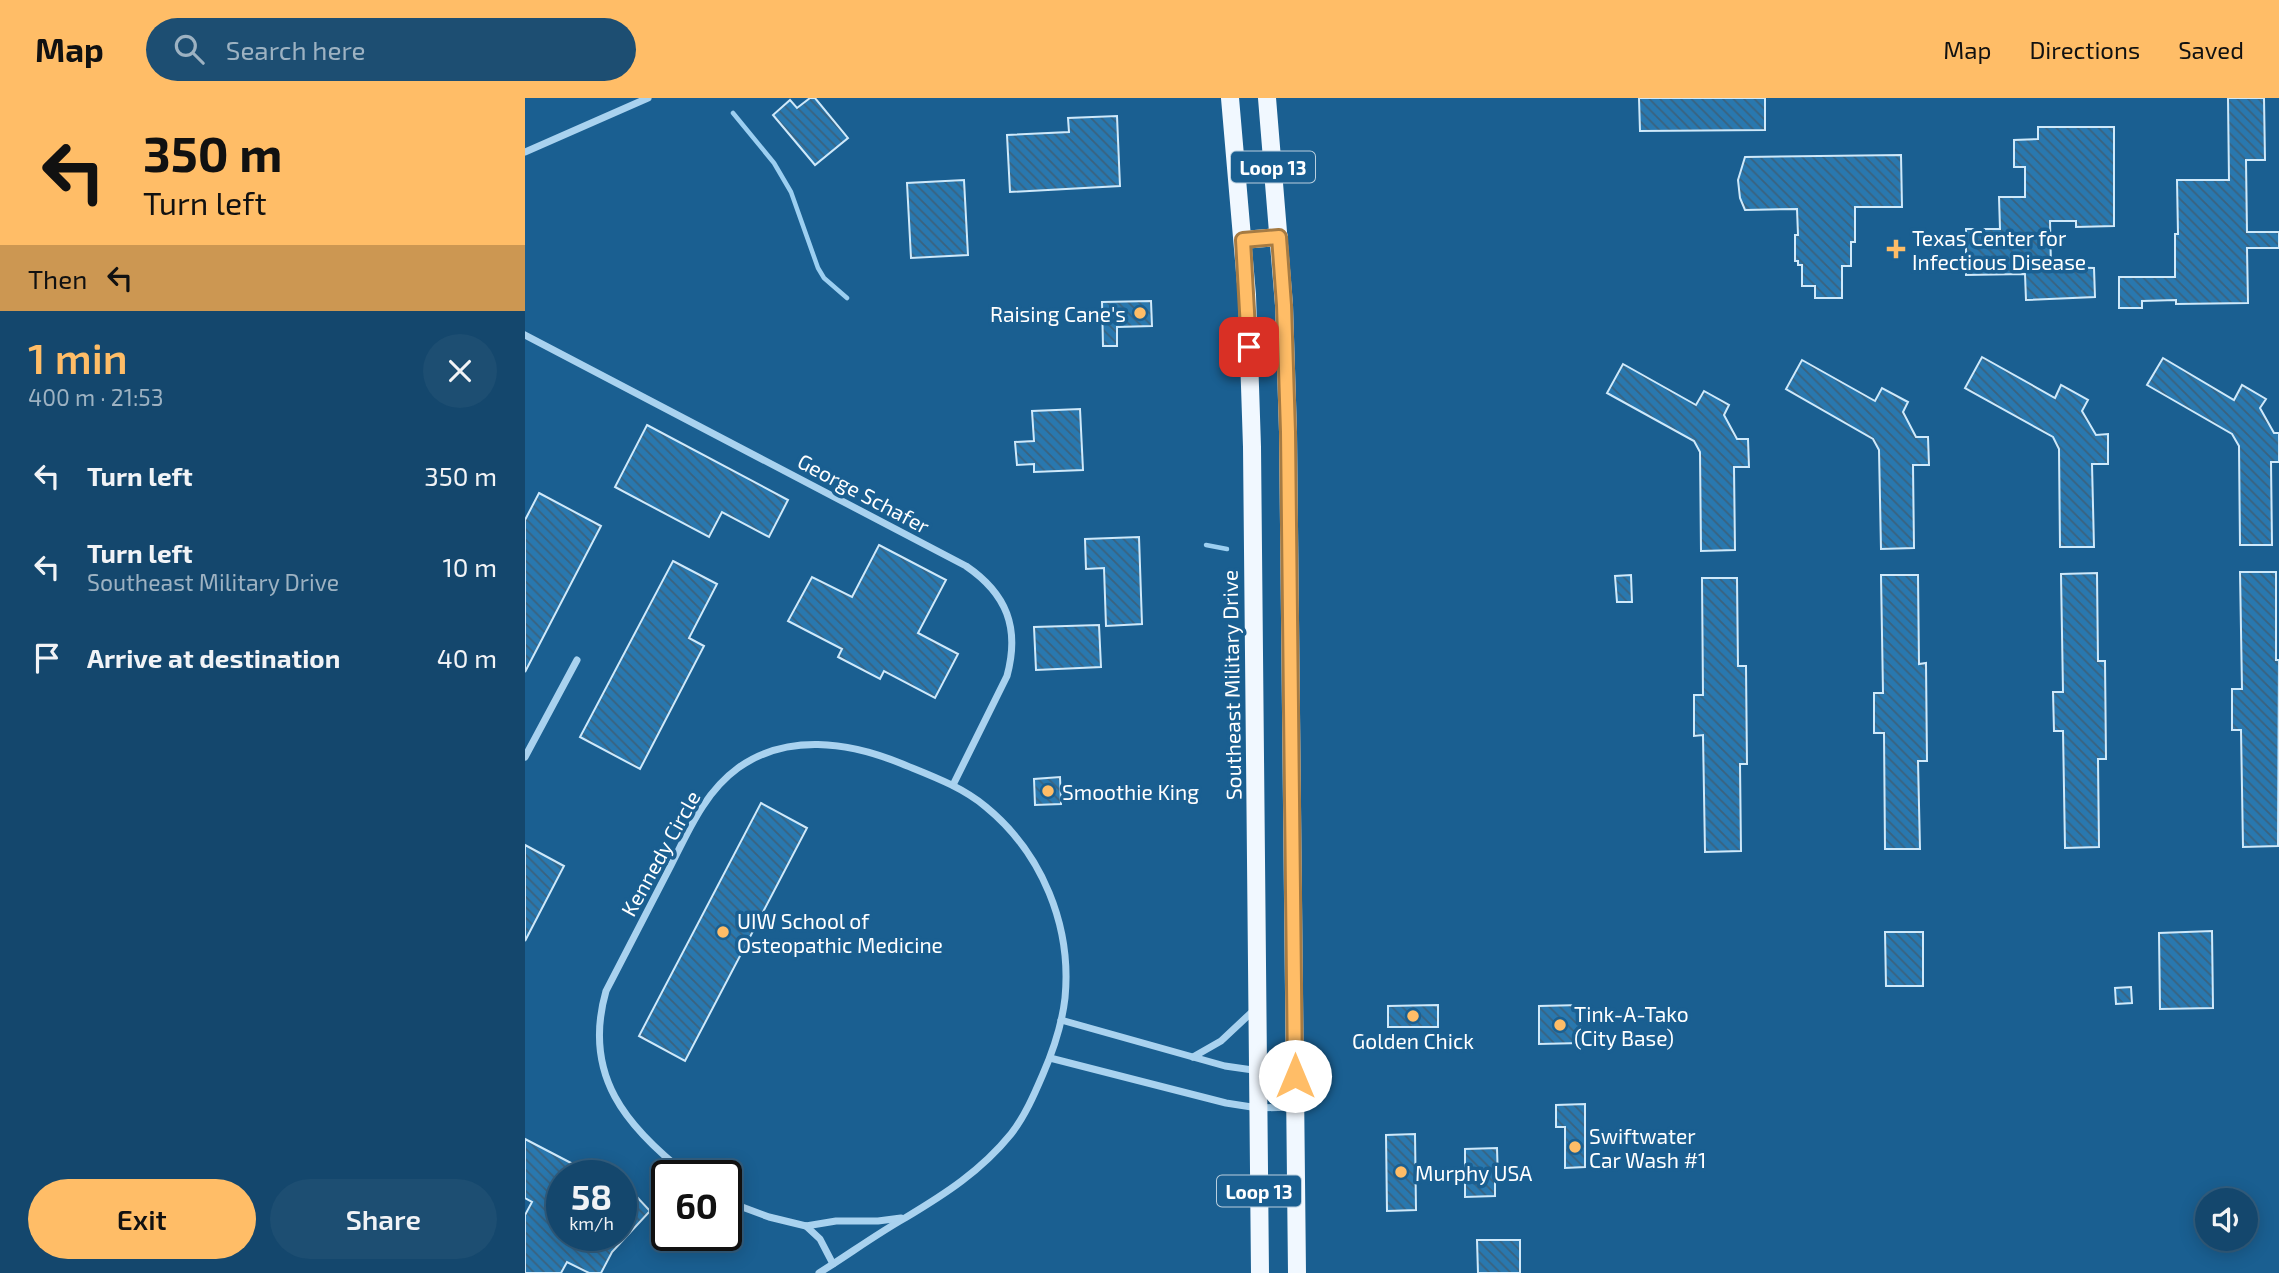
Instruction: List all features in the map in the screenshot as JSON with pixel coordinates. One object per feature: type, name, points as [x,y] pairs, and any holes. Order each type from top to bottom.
[{"type":"main road","name":"Southeast Military Drive","points":[[1230,98],[1243,240],[1252,447],[1260,1273]]},
{"type":"main road","name":"Loop 13","points":[[1268,98],[1284,305],[1288,432],[1297,1273]]},
{"type":"main road","points":[[1243,240],[1279,237]]},
{"type":"street","points":[[525,152],[648,98]]},
{"type":"street","name":"George Schafer","points":[[525,335],[966,566],[994,589],[1010,622],[1012,659],[1007,676],[953,785]]},
{"type":"street","points":[[525,757],[577,660]]},
{"type":"street","name":"Kennedy Circle","points":[[668,1160],[642,1136],[624,1113],[603,1068],[599,1044],[599,1014],[606,991],[706,799],[747,762],[770,752],[811,744],[828,744],[861,749],[953,785],[985,806],[1017,838],[1038,869],[1058,917],[1064,955],[1065,998],[1050,1058],[1036,1092],[1010,1135],[981,1167],[963,1182],[819,1273]]},
{"type":"street","points":[[1193,1057],[1221,1041],[1257,1007]]},
{"type":"street","points":[[1061,1020],[1225,1066],[1295,1076]]},
{"type":"street","points":[[1050,1058],[1226,1103],[1258,1108],[1296,1107]]},
{"type":"street","name":"Kennedy Circle","points":[[742,1207],[806,1226],[836,1221],[905,1218]]},
{"type":"street","points":[[806,1226],[820,1239],[833,1264]]},
{"type":"building","points":[[810,98],[815,98],[848,138],[815,165],[773,115],[790,100],[797,108]]},
{"type":"building","points":[[1639,98],[1765,98],[1765,130],[1640,131]]},
{"type":"building","points":[[2228,98],[2264,98],[2265,160],[2246,160],[2247,232],[2279,232],[2279,248],[2247,248],[2248,303],[2176,304],[2176,300],[2142,301],[2142,308],[2119,308],[2119,277],[2175,277],[2175,234],[2178,234],[2177,180],[2229,180]]},
{"type":"building","points":[[1117,116],[1120,186],[1010,192],[1007,135],[1069,132],[1068,118]]},
{"type":"building","points":[[2038,127],[2114,127],[2114,226],[2076,227],[2076,221],[2050,221],[2051,267],[2094,268],[2095,297],[2026,300],[2025,274],[1966,275],[1966,229],[2000,229],[1999,197],[2025,197],[2025,167],[2014,167],[2014,140],[2038,139]]},
{"type":"building","points":[[1901,155],[1902,207],[1855,207],[1855,242],[1851,242],[1851,266],[1842,266],[1842,298],[1815,298],[1815,286],[1802,286],[1802,265],[1795,261],[1797,209],[1745,210],[1740,198],[1738,180],[1745,157]]},
{"type":"building","points":[[964,180],[968,255],[911,258],[907,183]]},
{"type":"building","points":[[1151,301],[1152,326],[1117,327],[1117,346],[1103,346],[1102,302]]},
{"type":"building","points":[[1982,357],[2055,398],[2061,385],[2088,400],[2082,411],[2096,435],[2108,434],[2108,464],[2092,464],[2094,547],[2060,547],[2059,449],[2053,437],[1965,388]]},
{"type":"building","points":[[2163,358],[2234,400],[2242,385],[2266,399],[2260,408],[2274,433],[2279,433],[2279,462],[2271,462],[2272,545],[2240,545],[2239,446],[2232,434],[2147,385]]},
{"type":"building","points":[[1802,360],[1875,401],[1882,388],[1908,402],[1903,412],[1916,437],[1928,437],[1929,465],[1913,465],[1914,548],[1881,549],[1879,450],[1873,439],[1786,389]]},
{"type":"building","points":[[1623,364],[1696,405],[1704,391],[1729,405],[1724,415],[1737,439],[1748,439],[1749,467],[1734,467],[1735,550],[1701,551],[1700,452],[1694,441],[1607,393]]},
{"type":"building","points":[[1080,409],[1083,470],[1034,472],[1034,464],[1017,465],[1015,442],[1034,441],[1032,411]]},
{"type":"building","points":[[647,425],[788,500],[769,537],[722,512],[709,537],[615,487]]},
{"type":"building","points":[[539,493],[601,526],[525,672],[525,520]]},
{"type":"building","points":[[1139,537],[1142,624],[1106,626],[1104,568],[1086,569],[1085,539]]},
{"type":"building","points":[[879,545],[946,580],[918,633],[958,654],[935,698],[884,671],[880,679],[838,657],[842,649],[788,621],[812,577],[852,597]]},
{"type":"building","points":[[673,561],[717,584],[689,638],[704,646],[640,769],[580,737]]},
{"type":"building","points":[[2240,572],[2276,572],[2276,660],[2279,660],[2278,846],[2243,847],[2241,730],[2232,730],[2232,689],[2242,689]]},
{"type":"building","points":[[2097,573],[2098,661],[2105,661],[2106,759],[2098,759],[2099,847],[2065,848],[2063,731],[2054,731],[2053,692],[2063,692],[2061,574]]},
{"type":"building","points":[[1631,575],[1632,602],[1617,602],[1615,576]]},
{"type":"building","points":[[1881,575],[1918,575],[1919,664],[1926,663],[1927,761],[1918,761],[1920,849],[1885,849],[1884,733],[1874,733],[1874,693],[1883,693]]},
{"type":"building","points":[[1702,578],[1737,578],[1738,666],[1746,666],[1747,764],[1740,764],[1741,851],[1705,852],[1703,735],[1694,736],[1694,695],[1703,695]]},
{"type":"building","points":[[1099,625],[1101,667],[1036,670],[1034,627]]},
{"type":"building","name":"Smoothie King","points":[[1060,777],[1061,804],[1035,805],[1034,779]]},
{"type":"building","name":"UIW School of Osteopathic Medicine","points":[[761,803],[807,828],[685,1061],[639,1036]]},
{"type":"building","points":[[525,845],[564,866],[525,941]]},
{"type":"building","points":[[2212,931],[2213,1008],[2160,1009],[2159,933]]},
{"type":"building","points":[[1885,932],[1923,932],[1923,986],[1886,986]]},
{"type":"building","points":[[2131,987],[2132,1003],[2116,1004],[2115,988]]},
{"type":"building","name":"Golden Chick","points":[[1438,1005],[1438,1027],[1388,1027],[1388,1006]]},
{"type":"building","name":"Tink-A-Tako (City Base)","points":[[1581,1005],[1581,1043],[1539,1044],[1539,1006]]},
{"type":"building","name":"Swiftwater Car Wash #1","points":[[1585,1104],[1585,1167],[1565,1168],[1565,1127],[1556,1127],[1556,1105]]},
{"type":"building","name":"Murphy USA","points":[[1415,1134],[1416,1210],[1387,1211],[1386,1135]]},
{"type":"building","points":[[525,1139],[565,1160],[546,1160],[546,1251],[613,1251],[601,1273],[589,1273],[567,1262],[561,1273],[525,1273],[525,1215],[532,1202],[525,1198]]},
{"type":"building","points":[[1497,1148],[1498,1180],[1495,1181],[1495,1196],[1465,1197],[1465,1149]]},
{"type":"building","points":[[637,1197],[650,1211],[637,1225]]},
{"type":"building","points":[[1477,1240],[1520,1240],[1520,1273],[1478,1273]]},
{"type":"waterway","points":[[733,113],[774,163],[791,192],[824,278],[847,298]]},
{"type":"waterway","points":[[1206,545],[1227,549]]},
{"type":"place","name":"Texas Center for Infectious Disease","points":[[1896,249]]},
{"type":"place","name":"Raising Cane's","points":[[1140,313]]},
{"type":"place","name":"Smoothie King","points":[[1048,791]]},
{"type":"place","name":"UIW School of Osteopathic Medicine","points":[[723,932]]},
{"type":"place","name":"Golden Chick","points":[[1413,1016]]},
{"type":"place","name":"Tink-A-Tako (City Base)","points":[[1560,1025]]},
{"type":"place","name":"Swiftwater Car Wash #1","points":[[1575,1147]]},
{"type":"place","name":"Murphy USA","points":[[1401,1172]]},
{"type":"route","points":[[1249,347],[1243,240],[1279,237],[1288,432],[1295,1076]]}]
